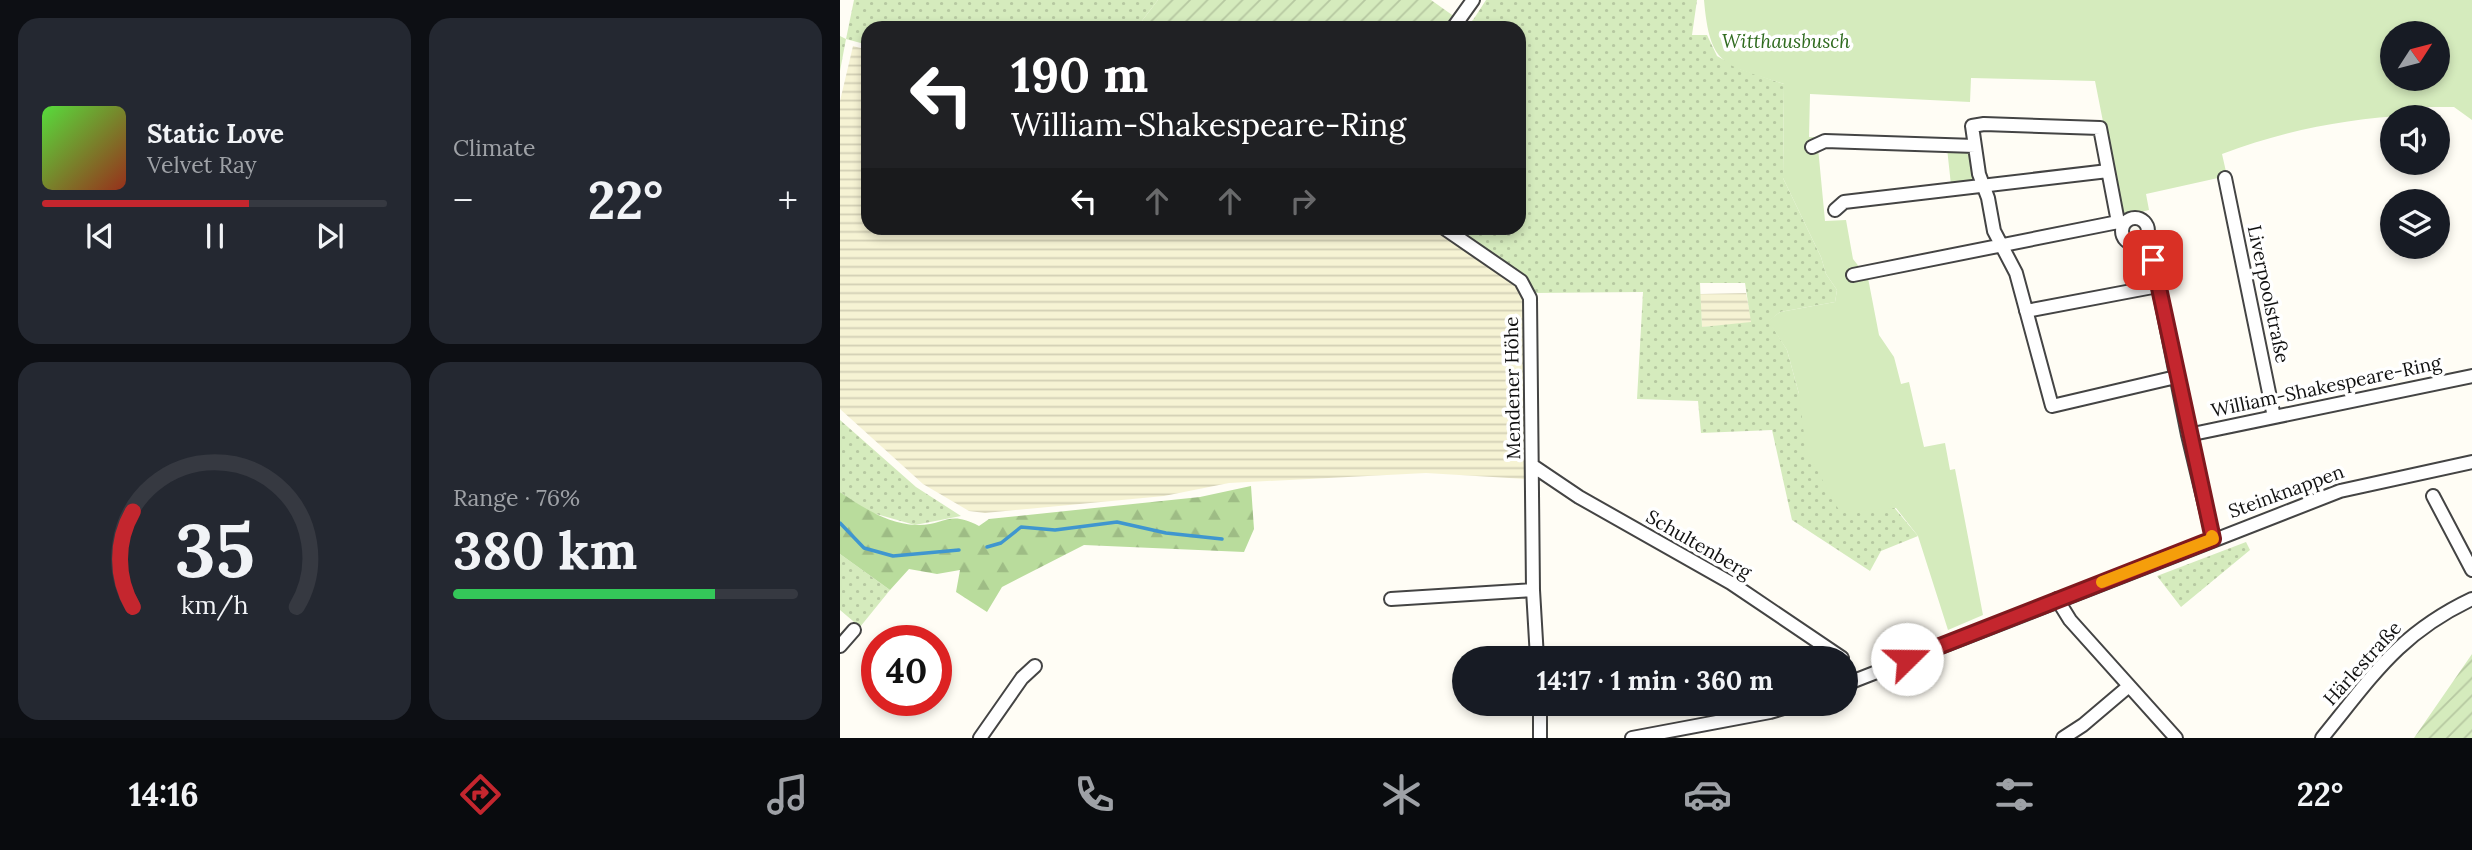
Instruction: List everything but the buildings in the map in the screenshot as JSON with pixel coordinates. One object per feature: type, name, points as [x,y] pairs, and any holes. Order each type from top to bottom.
[{"type":"street","points":[[1458,21],[1473,0]]},
{"type":"street","points":[[1853,275],[2003,245],[2121,223],[2133,218],[2144,221],[2149,231],[2144,242],[2136,245],[2128,243],[2123,236],[2121,223],[2100,128],[1984,124],[1972,126],[1994,231],[2003,245],[2016,273],[2052,406],[2176,377]]},
{"type":"street","points":[[1812,147],[1825,141],[1975,146]]},
{"type":"street","points":[[1835,210],[1844,202],[2109,171]]},
{"type":"street","name":"Liverpoolstraße","points":[[2225,178],[2274,417]]},
{"type":"street","name":"Mendener Höhe","points":[[1454,235],[1521,281],[1530,298],[1533,590],[1536,646]]},
{"type":"street","name":"William-Shakespeare-Ring","points":[[2144,242],[2153,260],[2176,377],[2213,539]]},
{"type":"street","points":[[2026,311],[2158,286]]},
{"type":"street","name":"William-Shakespeare-Ring","points":[[2189,435],[2472,376]]},
{"type":"street","name":"Steinknappen","points":[[1858,680],[2057,599],[2340,491],[2472,462]]},
{"type":"street","name":"Schultenberg","points":[[1533,466],[1579,497],[1731,583],[1824,646]]},
{"type":"street","points":[[2433,496],[2472,570]]},
{"type":"street","points":[[1391,599],[1533,590]]},
{"type":"street","points":[[2057,599],[2070,621],[2176,738]]},
{"type":"street","name":"Härlestraße","points":[[2322,738],[2400,645],[2420,627],[2472,599]]},
{"type":"street","points":[[840,646],[854,631]]},
{"type":"street","points":[[980,738],[1022,678],[1035,666]]},
{"type":"street","points":[[2063,738],[2083,725],[2129,686]]},
{"type":"street","points":[[1540,716],[1540,738]]},
{"type":"street","points":[[1632,738],[1749,716]]},
{"type":"shaded area","points":[[853,46],[861,48],[861,235],[1447,235],[1516,284],[1524,296],[1526,479],[1426,473],[1229,483],[1164,496],[985,513],[969,511],[923,484],[840,409],[840,101]]},
{"type":"shaded area","points":[[1746,293],[1752,323],[1702,327],[1700,294]]},
{"type":"green space","points":[[854,0],[1158,0],[1142,21],[861,21],[861,43],[846,39]]},
{"type":"green space","points":[[1158,0],[1431,0],[1455,17],[1452,21],[1142,21]]},
{"type":"green space","points":[[1486,0],[1697,0],[1692,35],[1707,35],[1717,56],[1740,69],[1784,84],[1783,178],[1821,257],[1826,274],[1837,290],[1835,302],[1780,312],[1769,321],[1787,350],[1799,394],[1918,536],[1881,551],[1870,571],[1792,520],[1772,430],[1701,433],[1698,401],[1637,399],[1643,292],[1534,293],[1528,278],[1464,235],[1526,235],[1526,21],[1472,21]],"holes":[[[1700,283],[1745,283],[1751,322],[1702,327]]]},
{"type":"green space","name":"Witthausbusch","points":[[1704,0],[2472,0],[2472,120],[2450,105],[2380,105],[2380,118],[2292,132],[2222,154],[2227,176],[2146,194],[2149,210],[2129,215],[2121,213],[2095,81],[1971,78],[1970,102],[1810,94],[1809,137],[1817,137],[1825,221],[1846,220],[1853,259],[1868,278],[1879,335],[1894,357],[1901,384],[1909,382],[1924,447],[1945,443],[1950,470],[1955,469],[1983,615],[1948,630],[1918,536],[1896,508],[1840,512],[1806,450],[1799,394],[1787,350],[1768,321],[1780,312],[1835,302],[1837,290],[1826,274],[1821,257],[1783,178],[1784,84],[1734,67],[1716,51],[1711,39]]},
{"type":"green space","points":[[840,36],[846,39],[840,71]]},
{"type":"green space","points":[[1947,148],[1967,149],[1971,153],[1975,183],[1951,185]]},
{"type":"green space","points":[[840,420],[916,487],[961,516],[915,525],[869,512],[840,492]]},
{"type":"green space","points":[[1251,486],[1254,529],[1244,552],[1084,545],[1002,587],[987,612],[956,592],[960,570],[937,574],[909,569],[890,590],[840,554],[840,492],[866,509],[895,522],[926,525],[953,518],[979,526],[989,519],[1200,497]]},
{"type":"green space","points":[[2246,542],[2250,550],[2181,607],[2157,576]]},
{"type":"green space","points":[[840,554],[890,590],[860,627],[840,610]]},
{"type":"green space","points":[[2472,654],[2472,738],[2414,738]]},
{"type":"waterway","points":[[987,547],[1001,543],[1021,527],[1055,530],[1117,522],[1166,533],[1222,539]]},
{"type":"waterway","points":[[840,523],[864,548],[893,556],[959,550]]},
{"type":"slow traffic","points":[[2102,582],[2213,539],[2212,536]]},
{"type":"route","points":[[1907,659],[2213,539],[2200,489],[2153,260]]}]
